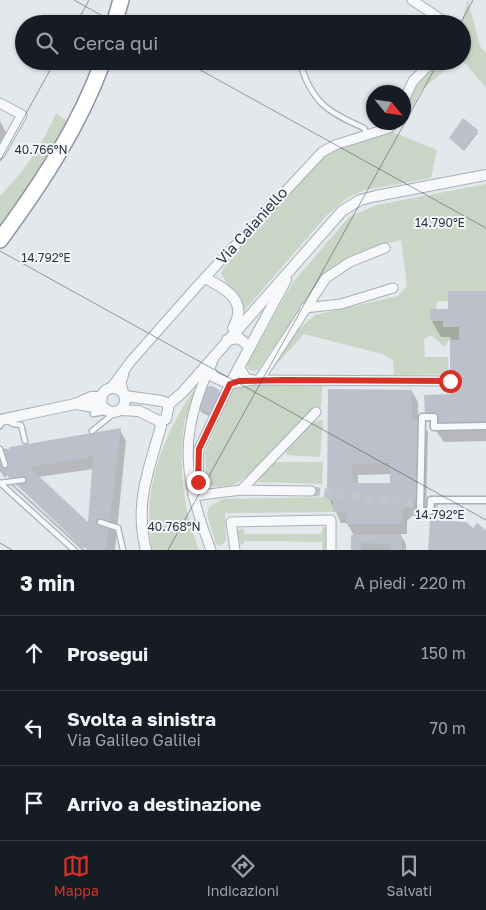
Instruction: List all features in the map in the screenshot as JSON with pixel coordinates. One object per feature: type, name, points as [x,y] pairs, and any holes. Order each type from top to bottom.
[{"type":"highway","points":[[108,15],[112,0]]},
{"type":"highway","points":[[117,15],[121,0]]},
{"type":"highway","points":[[85,100],[93,70]]},
{"type":"highway","points":[[0,240],[42,182],[64,146],[96,81],[99,70]]},
{"type":"street","points":[[412,0],[434,15]]},
{"type":"street","points":[[411,85],[424,70]]},
{"type":"street","points":[[0,103],[22,116],[0,154]]},
{"type":"street","name":"Via Caianiello","points":[[111,388],[131,361],[205,278],[322,152],[335,145],[382,130]]},
{"type":"street","points":[[75,404],[113,410],[139,411],[159,421],[166,419],[169,404],[182,393],[226,340],[342,211],[360,200],[486,175]]},
{"type":"street","points":[[256,380],[326,278],[350,262],[385,248]]},
{"type":"street","points":[[193,496],[198,482],[199,449],[239,366],[297,262]]},
{"type":"street","points":[[205,278],[230,292],[238,307],[237,321],[226,340]]},
{"type":"street","points":[[305,308],[341,304],[393,288]]},
{"type":"street","points":[[226,340],[239,338],[250,347]]},
{"type":"street","points":[[211,550],[196,512],[189,483],[188,451],[193,408],[216,352]]},
{"type":"street","name":"Via Caianiello","points":[[124,396],[122,382],[131,361]]},
{"type":"street","points":[[239,366],[246,378],[256,380]]},
{"type":"street","points":[[208,369],[214,377],[230,384],[256,380],[450,381]]},
{"type":"street","points":[[111,388],[119,389],[124,396],[124,404],[113,410],[102,404],[105,392],[111,388]]},
{"type":"street","points":[[124,396],[162,401],[169,404]]},
{"type":"street","points":[[1,421],[75,404],[92,397],[102,398]]},
{"type":"street","points":[[241,490],[316,412]]},
{"type":"street","points":[[486,426],[434,427],[434,417],[422,417],[420,511],[430,511],[431,500],[486,500]]},
{"type":"street","points":[[146,550],[142,506],[147,466],[158,434],[159,421]]},
{"type":"street","points":[[193,496],[241,490],[311,491]]},
{"type":"street","points":[[235,550],[231,522],[331,520],[331,550]]},
{"type":"lane","points":[[303,70],[306,83],[321,105],[332,113],[364,128],[367,134]]},
{"type":"lane","points":[[93,414],[113,410]]},
{"type":"lane","points":[[92,431],[113,410]]},
{"type":"lane","points":[[1,421],[21,425],[25,441]]},
{"type":"lane","points":[[0,449],[5,465]]},
{"type":"lane","points":[[0,483],[23,480]]},
{"type":"lane","points":[[0,483],[74,550]]},
{"type":"lane","points":[[100,522],[118,528],[123,550]]},
{"type":"green space","points":[[468,0],[480,46],[486,53],[486,88],[471,70],[471,15],[463,15]]},
{"type":"green space","points":[[431,70],[445,70],[421,91],[411,109],[411,95]]},
{"type":"green space","points":[[56,113],[69,123],[36,177],[0,227],[0,196],[32,157]]},
{"type":"green space","points":[[390,130],[396,130],[393,132],[437,150],[431,178],[365,190],[347,198],[327,215],[244,311],[235,290],[226,283],[221,273],[223,269],[318,159]]},
{"type":"green space","points":[[486,184],[486,291],[437,302],[430,321],[443,321],[443,327],[459,327],[459,340],[449,340],[445,347],[431,335],[424,339],[425,357],[448,357],[449,374],[394,375],[393,360],[382,354],[304,334],[272,369],[298,330],[315,315],[398,296],[407,286],[401,240],[379,246],[349,260],[320,280],[259,369],[254,371],[248,369],[247,364],[293,282],[349,217],[377,205]]},
{"type":"green space","points":[[201,380],[187,418],[185,418],[182,452],[185,501],[199,550],[152,550],[149,527],[150,504],[158,461],[176,419]]},
{"type":"green space","points":[[290,383],[322,385],[321,407],[312,411],[261,463],[240,481],[222,487],[206,483],[205,452],[234,387]]},
{"type":"green space","points":[[323,421],[320,457],[287,455],[285,449],[310,423]]},
{"type":"green space","points":[[276,462],[323,462],[322,484],[258,482],[265,470]]},
{"type":"green space","points":[[328,497],[333,501],[333,512],[225,513],[226,541],[220,546],[216,544],[207,514],[209,507],[223,499]]},
{"type":"green space","points":[[323,527],[327,528],[329,550],[322,550],[322,542],[245,541],[242,545],[234,535],[243,528],[245,534],[321,534]]},
{"type":"building","points":[[463,118],[478,130],[463,150],[449,138]]},
{"type":"building","points":[[448,291],[486,291],[486,426],[434,427],[434,417],[425,417],[424,395],[450,394],[450,340],[459,340],[459,327],[443,327],[443,321],[430,321],[430,309],[448,309]]},
{"type":"building","points":[[212,386],[220,392],[211,414],[198,408],[207,387]]},
{"type":"building","points":[[328,389],[412,390],[412,419],[422,419],[420,500],[413,500],[413,511],[407,505],[402,510],[402,524],[346,524],[346,512],[333,512],[333,501],[327,499]],"holes":[[[390,463],[390,483],[352,483],[352,464]]]},
{"type":"building","points":[[121,428],[106,550],[87,550],[85,547],[83,548],[0,469],[0,448],[9,449],[10,447]],"holes":[[[93,457],[88,522],[29,467]]]},
{"type":"building","points":[[430,520],[466,522],[473,528],[477,523],[486,530],[486,550],[428,550]]},
{"type":"building","points":[[351,535],[402,535],[402,550],[390,550],[391,544],[361,543],[361,550],[351,550]]},
{"type":"tunnel","points":[[311,491],[413,503],[438,503]]},
{"type":"route","points":[[198,482],[197,456],[199,449],[230,384],[239,381],[285,380],[450,381]]}]
